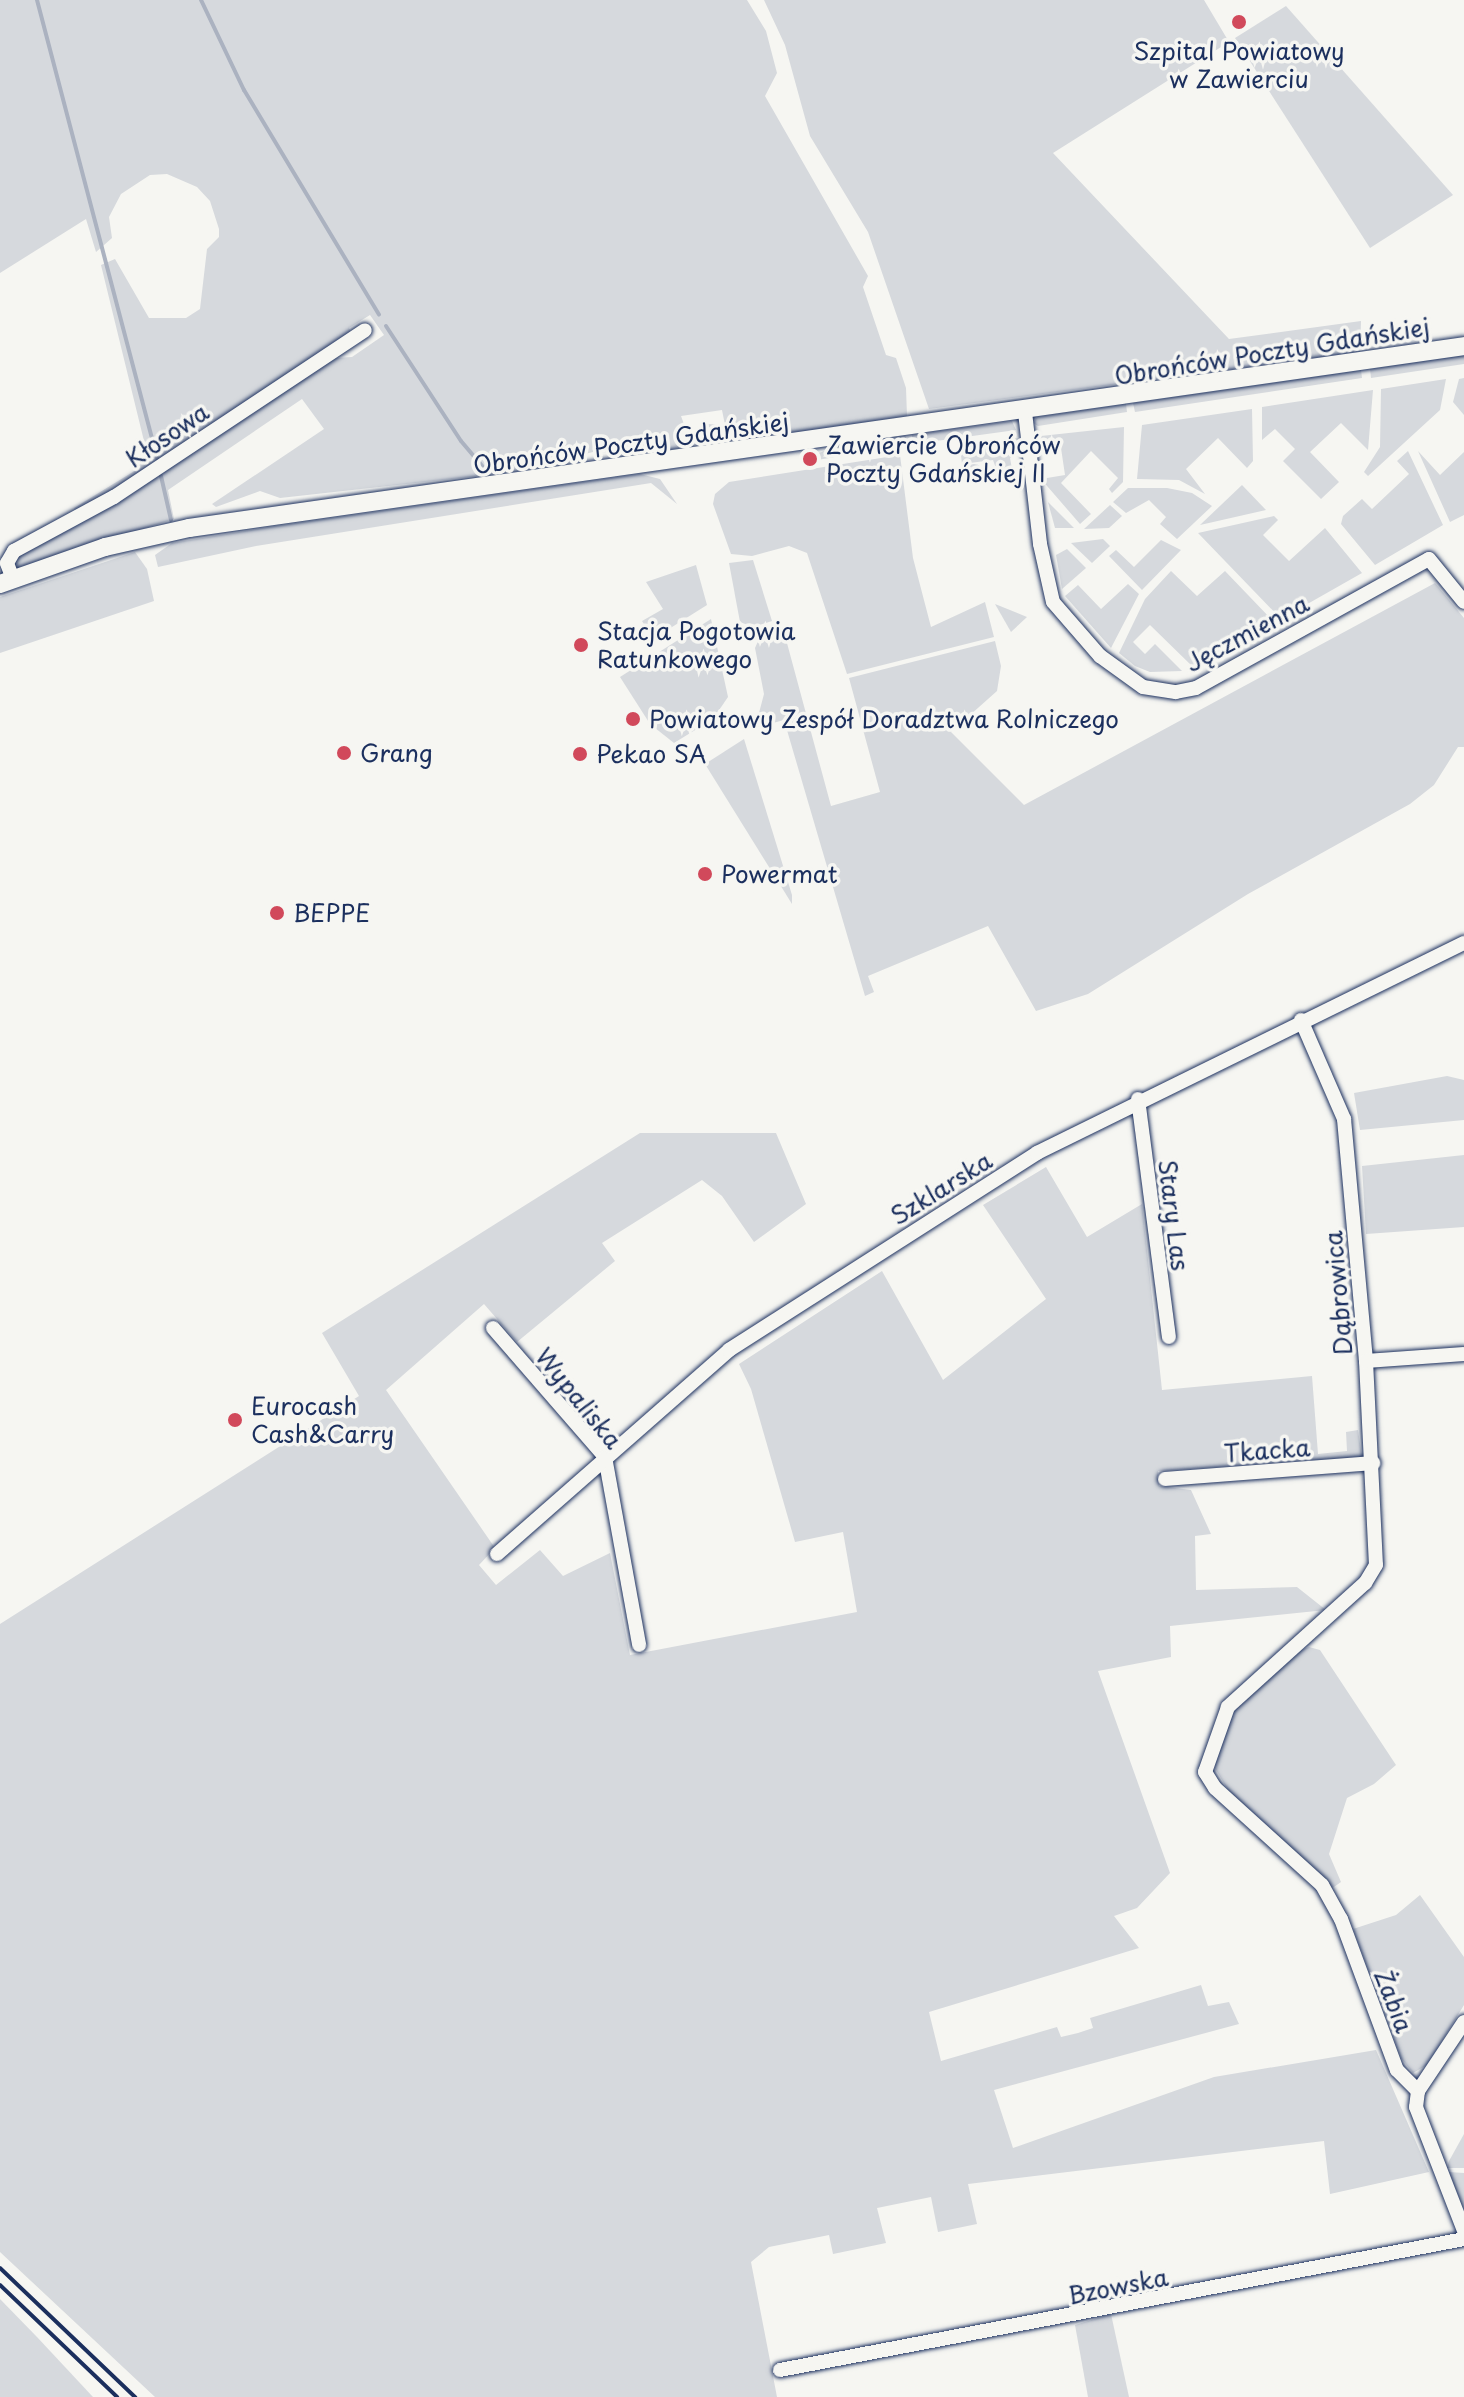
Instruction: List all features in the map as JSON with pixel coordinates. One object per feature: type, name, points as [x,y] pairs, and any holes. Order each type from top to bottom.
[{"type":"street","name":"Kłosowa","points":[[7,581],[7,563],[14,551],[114,497],[365,330]]},
{"type":"street","name":"Obrońców Poczty Gdańskiej","points":[[7,581],[105,547],[189,528],[1025,412],[1464,346]]},
{"type":"street","name":"Jęczmienna","points":[[1025,412],[1040,544],[1053,602],[1100,656],[1143,687],[1176,692],[1196,688],[1429,559],[1464,602]]},
{"type":"street","name":"Szklarska","points":[[497,1554],[729,1350],[1037,1153],[1138,1099],[1464,943]]},
{"type":"street","name":"Dąbrowica","points":[[1301,1020],[1344,1119],[1366,1361],[1378,1542],[1371,1575]]},
{"type":"street","name":"Stary Las","points":[[1138,1099],[1169,1337]]},
{"type":"street","name":"Wypaliska","points":[[493,1328],[605,1457],[639,1645]]},
{"type":"street","points":[[1366,1361],[1464,1354]]},
{"type":"street","name":"Tkacka","points":[[1165,1479],[1373,1463]]},
{"type":"street","name":"Żabia","points":[[1371,1575],[1228,1707],[1205,1765],[1215,1788],[1316,1877],[1341,1919],[1397,2070],[1418,2091],[1464,2022]]},
{"type":"street","points":[[1418,2091],[1417,2114],[1464,2231]]},
{"type":"street","name":"Bzowska","points":[[780,2370],[1464,2239]]},
{"type":"shaded area","points":[[0,0],[747,0],[766,31],[777,73],[765,96],[868,276],[863,287],[886,355],[896,358],[906,388],[907,416],[704,446],[707,424],[725,425],[722,410],[681,416],[692,446],[648,453],[593,452],[514,472],[280,498],[260,491],[216,507],[212,504],[324,429],[302,399],[168,490],[174,519],[18,568],[15,557],[336,358],[352,357],[384,335],[370,315],[349,328],[352,334],[108,497],[76,511],[74,508],[136,470],[144,441],[101,265],[115,259],[149,318],[186,318],[200,309],[207,249],[219,237],[219,229],[210,201],[197,187],[167,174],[150,175],[121,194],[109,217],[112,238],[96,252],[86,219],[0,273]]},
{"type":"shaded area","points":[[764,0],[1204,0],[1229,42],[1053,153],[1229,339],[1361,321],[1360,352],[929,409],[868,232],[810,136],[785,45]]},
{"type":"shaded area","points":[[1286,6],[1453,195],[1370,248],[1235,38]]},
{"type":"shaded area","points":[[1464,355],[1464,364],[1371,378],[1370,369]]},
{"type":"shaded area","points":[[1361,370],[1362,378],[1135,412],[1133,403]]},
{"type":"shaded area","points":[[1464,378],[1464,415],[1453,402],[1459,379]]},
{"type":"shaded area","points":[[1446,379],[1440,410],[1368,476],[1364,472],[1380,447],[1381,389]]},
{"type":"shaded area","points":[[1373,390],[1368,450],[1341,423],[1310,452],[1339,482],[1321,499],[1283,461],[1295,449],[1275,429],[1262,440],[1262,407]]},
{"type":"shaded area","points":[[1126,404],[1127,412],[1038,426],[1033,423],[1037,417]]},
{"type":"shaded area","points":[[1252,409],[1253,461],[1247,468],[1218,438],[1186,469],[1205,494],[1179,480],[1137,479],[1142,425]]},
{"type":"shaded area","points":[[1012,421],[1016,430],[914,444],[912,439],[912,435]]},
{"type":"shaded area","points":[[1124,427],[1123,482],[1112,493],[1109,489],[1118,478],[1091,451],[1061,483],[1091,514],[1080,524],[1041,479],[1065,475],[1061,448],[1043,451],[1041,436]]},
{"type":"shaded area","points":[[905,435],[908,445],[817,460],[816,454],[836,447]]},
{"type":"shaded area","points":[[1018,438],[1019,450],[1010,458],[1013,475],[999,477],[993,460],[962,464],[960,447]]},
{"type":"shaded area","points":[[1408,451],[1443,525],[1375,565],[1341,524],[1343,516],[1362,499],[1372,509],[1409,474],[1397,461]]},
{"type":"shaded area","points":[[1418,451],[1440,475],[1464,452],[1464,515],[1450,522]]},
{"type":"shaded area","points":[[900,455],[913,558],[931,627],[985,602],[994,637],[847,674],[807,553],[789,546],[752,556],[731,554],[713,504],[715,494],[729,482]]},
{"type":"shaded area","points":[[974,464],[981,467],[984,474],[981,481],[974,484],[967,481],[964,474],[967,467]]},
{"type":"shaded area","points":[[640,474],[660,479],[677,504],[651,483],[256,546],[158,567],[155,555],[172,543]]},
{"type":"shaded area","points":[[1242,485],[1266,510],[1200,525]]},
{"type":"shaded area","points":[[1128,488],[1167,488],[1192,493],[1212,506],[1177,539],[1160,524],[1166,517],[1149,500],[1126,513],[1113,502]]},
{"type":"shaded area","points":[[1048,502],[1074,528],[1055,528]]},
{"type":"shaded area","points":[[1110,505],[1122,516],[1109,528],[1084,529]]},
{"type":"shaded area","points":[[1274,516],[1278,520],[1263,535],[1289,561],[1325,528],[1362,573],[1281,619],[1198,533]]},
{"type":"shaded area","points":[[1103,539],[1110,546],[1092,563],[1071,543]]},
{"type":"shaded area","points":[[1161,540],[1181,550],[1142,590],[1109,556],[1116,550],[1134,567]]},
{"type":"shaded area","points":[[1067,549],[1086,568],[1062,589],[1056,555]]},
{"type":"shaded area","points":[[135,552],[147,569],[154,601],[0,653],[0,597]]},
{"type":"shaded area","points":[[753,560],[772,621],[753,627],[740,622],[729,563]]},
{"type":"shaded area","points":[[696,565],[707,605],[653,639],[642,621],[663,609],[646,582]]},
{"type":"shaded area","points":[[1171,571],[1197,596],[1225,571],[1275,623],[1193,667],[1150,625],[1133,642],[1145,654],[1155,644],[1182,671],[1150,672],[1135,666],[1119,653],[1145,599]]},
{"type":"shaded area","points":[[1435,583],[1464,618],[1464,747],[1458,747],[1434,785],[1410,804],[1248,894],[1088,994],[1036,1011],[988,926],[868,976],[874,992],[865,996],[784,720],[755,728],[764,694],[755,648],[759,639],[784,632],[831,806],[880,792],[849,678],[995,641],[1001,666],[997,691],[951,732],[1024,805]]},
{"type":"shaded area","points":[[1128,584],[1139,594],[1111,648],[1065,596],[1078,585],[1101,609]]},
{"type":"shaded area","points":[[995,604],[1027,617],[1011,632]]},
{"type":"shaded area","points":[[711,619],[728,697],[713,719],[674,743],[650,724],[620,677]]},
{"type":"shaded area","points":[[744,739],[792,895],[792,904],[705,764]]},
{"type":"shaded area","points":[[1447,1076],[1464,1080],[1464,1120],[1360,1130],[1354,1093]]},
{"type":"shaded area","points":[[640,1133],[776,1133],[806,1204],[754,1242],[722,1196],[702,1180],[602,1243],[615,1261],[517,1342],[484,1304],[386,1390],[495,1548],[479,1565],[496,1585],[540,1550],[563,1576],[610,1553],[630,1655],[857,1612],[843,1532],[795,1542],[751,1389],[739,1364],[882,1271],[943,1380],[1046,1299],[983,1205],[1046,1167],[1087,1237],[1142,1204],[1162,1390],[1312,1376],[1318,1454],[1347,1451],[1346,1432],[1358,1430],[1362,1457],[1158,1471],[1159,1486],[1191,1490],[1211,1534],[1195,1536],[1196,1590],[1297,1587],[1326,1610],[1170,1626],[1171,1657],[1098,1671],[1170,1873],[1137,1908],[1114,1916],[1139,1948],[929,2012],[941,2061],[1057,2027],[1061,2037],[1078,2033],[1093,2028],[1090,2018],[1201,1985],[1208,2006],[1229,2002],[1239,2024],[994,2090],[1013,2148],[1214,2077],[1376,2050],[1429,2172],[1330,2194],[1324,2141],[968,2184],[977,2224],[938,2232],[931,2197],[877,2208],[886,2243],[833,2254],[829,2235],[769,2247],[751,2262],[777,2397],[155,2397],[0,2252],[0,1624],[359,1396],[322,1333]]},
{"type":"shaded area","points":[[1464,1155],[1464,1227],[1366,1234],[1362,1166]]},
{"type":"shaded area","points":[[1309,1647],[1320,1650],[1396,1765],[1374,1784],[1347,1798],[1329,1854],[1341,1882],[1331,1889],[1228,1790],[1215,1768],[1215,1755],[1237,1706],[1293,1653]]},
{"type":"shaded area","points":[[1420,1895],[1464,1957],[1464,2005],[1427,2065],[1413,2073],[1401,2058],[1353,1929],[1396,1915]]},
{"type":"shaded area","points":[[1464,2134],[1464,2168],[1447,2168],[1449,2161]]},
{"type":"shaded area","points":[[1449,2172],[1464,2173],[1464,2210]]},
{"type":"shaded area","points":[[0,2299],[37,2337],[93,2397],[0,2397]]},
{"type":"shaded area","points":[[1111,2314],[1129,2397],[1088,2397],[1075,2325]]},
{"type":"waterway","points":[[37,0],[157,459]]},
{"type":"waterway","points":[[201,0],[244,90],[379,315]]},
{"type":"waterway","points":[[386,326],[461,441],[488,473]]},
{"type":"waterway","points":[[161,476],[171,520]]},
{"type":"railway","points":[[0,2268],[135,2397]]},
{"type":"railway","points":[[0,2285],[117,2397]]},
{"type":"place","name":"Szpital Powiatowy w Zawierciu","points":[[1239,22]]},
{"type":"place","name":"Zawiercie Obrońców Poczty Gdańskiej II","points":[[810,459]]},
{"type":"place","name":"Stacja Pogotowia Ratunkowego","points":[[581,645]]},
{"type":"place","name":"Powiatowy Zespół Doradztwa Rolniczego","points":[[633,719]]},
{"type":"place","name":"Grang","points":[[344,753]]},
{"type":"place","name":"Pekao SA","points":[[580,754]]},
{"type":"place","name":"Powermat","points":[[705,874]]},
{"type":"place","name":"BEPPE","points":[[277,913]]},
{"type":"place","name":"Eurocash Cash&Carry","points":[[235,1420]]}]
